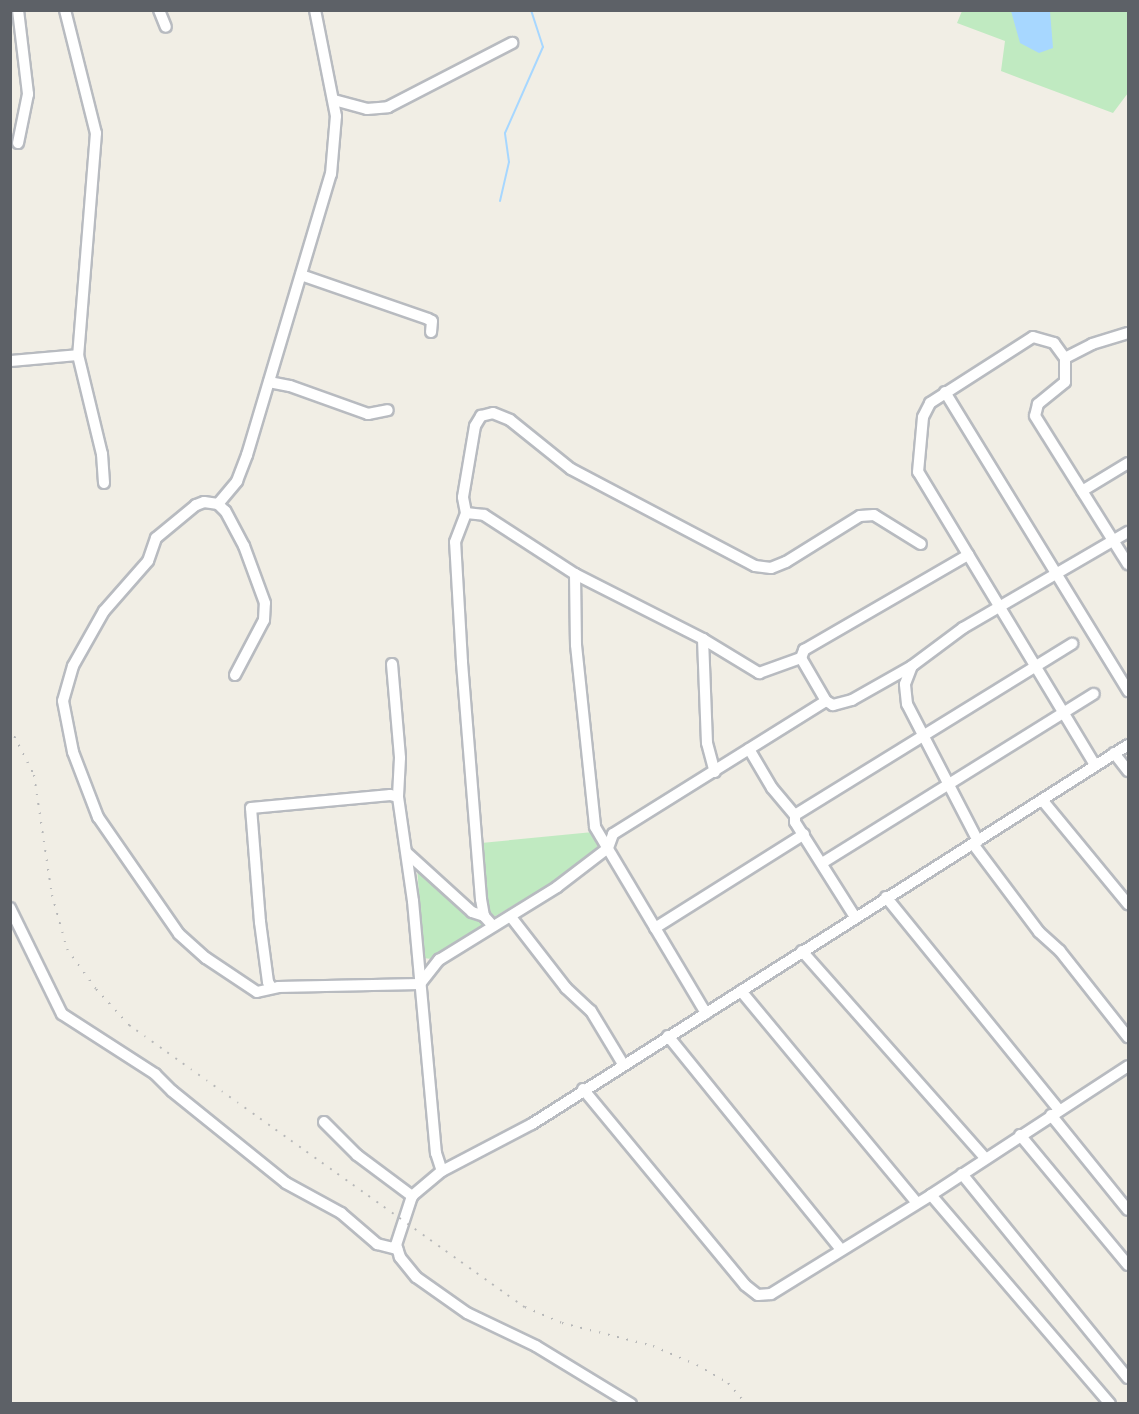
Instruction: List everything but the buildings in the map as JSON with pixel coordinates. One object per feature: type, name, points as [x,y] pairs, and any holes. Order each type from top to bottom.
[{"type":"street","points":[[18,10],[28,94],[18,143]]},
{"type":"street","points":[[65,10],[93,117],[98,151],[78,355],[102,454],[104,483]]},
{"type":"street","points":[[159,10],[166,27]]},
{"type":"street","points":[[315,10],[334,100],[331,174],[244,464],[237,481],[218,504],[196,505],[156,538],[148,561],[104,612],[73,666],[63,701],[73,752],[98,817],[179,934],[247,988],[257,993],[272,988],[420,984]]},
{"type":"street","points":[[334,100],[367,109],[388,107],[512,43]]},
{"type":"street","points":[[301,275],[428,319],[432,321],[431,332]]},
{"type":"street","points":[[1065,358],[1092,344],[1128,333]]},
{"type":"street","points":[[1095,765],[916,467],[926,409],[945,392],[1033,337],[1048,339],[1065,358],[1065,382],[1038,404],[1035,416],[1128,564]]},
{"type":"street","points":[[10,361],[78,355]]},
{"type":"street","points":[[269,382],[290,386],[368,414],[388,410]]},
{"type":"street","points":[[945,392],[1128,692]]},
{"type":"street","points":[[484,916],[455,542],[466,513],[463,496],[475,426],[481,416],[493,413],[510,420],[571,469],[754,566],[771,568],[786,562],[860,516],[874,515],[921,544]]},
{"type":"street","points":[[1082,491],[1128,463]]},
{"type":"street","points":[[218,504],[244,546],[265,603],[264,620],[235,675]]},
{"type":"street","points":[[466,513],[484,514],[575,574],[703,639],[759,673],[801,658],[804,650],[968,555]]},
{"type":"street","points":[[420,984],[439,960],[511,916],[608,848],[613,834],[826,701],[841,704],[912,666],[930,648],[1128,532]]},
{"type":"street","points":[[575,574],[576,645],[595,827],[706,1013]]},
{"type":"street","points":[[703,639],[708,743],[715,772]]},
{"type":"street","points":[[795,815],[924,738],[1072,644]]},
{"type":"street","points":[[801,658],[826,701]]},
{"type":"street","points":[[392,664],[400,758],[398,798],[407,853],[436,1154],[442,1171]]},
{"type":"street","points":[[912,666],[904,694],[975,842],[1039,932],[1060,951],[1128,1037]]},
{"type":"street","points":[[822,863],[1094,694]]},
{"type":"street","points":[[631,1404],[536,1346],[467,1313],[416,1277],[397,1249],[397,1237],[412,1196],[442,1171],[532,1124],[583,1089],[886,897],[1044,801],[1128,745]]},
{"type":"street","points":[[750,749],[772,788],[795,815],[795,822],[855,917]]},
{"type":"street","points":[[1114,753],[1128,771]]},
{"type":"street","points":[[272,988],[268,982],[260,922],[251,808],[390,795],[398,798]]},
{"type":"street","points":[[1044,801],[1128,904]]},
{"type":"street","points":[[655,928],[804,834]]},
{"type":"street","points":[[407,853],[472,912],[484,916],[493,926]]},
{"type":"street","points":[[886,897],[1128,1209]]},
{"type":"street","points":[[10,908],[62,1014],[155,1074],[172,1092],[286,1183],[341,1213],[377,1244],[397,1249]]},
{"type":"street","points":[[511,916],[566,988],[591,1011],[623,1064]]},
{"type":"street","points":[[802,951],[985,1158]]},
{"type":"street","points":[[741,991],[916,1202]]},
{"type":"street","points":[[668,1036],[841,1250]]},
{"type":"street","points":[[583,1089],[745,1285],[758,1295],[771,1294],[916,1202],[931,1195],[1055,1113],[1126,1071]]},
{"type":"street","points":[[324,1122],[357,1155],[412,1196]]},
{"type":"street","points":[[1020,1135],[1128,1265]]},
{"type":"street","points":[[962,1174],[1128,1378]]},
{"type":"street","points":[[931,1195],[1110,1404]]},
{"type":"green space","points":[[962,11],[1128,11],[1128,93],[1113,113],[1001,71],[1005,41],[957,23]]},
{"type":"green space","points":[[593,832],[598,846],[572,871],[492,918],[485,900],[481,843]]},
{"type":"green space","points":[[417,865],[487,924],[432,959],[423,958]]},
{"type":"water","points":[[1011,11],[1050,11],[1053,48],[1039,53],[1020,43]]},
{"type":"waterway","points":[[500,201],[509,162],[505,133],[543,47],[531,10]]},
{"type":"railway","points":[[10,728],[34,775],[52,895],[67,949],[96,989],[129,1025],[525,1307],[562,1323],[653,1346],[697,1365],[728,1383],[746,1404]]}]
